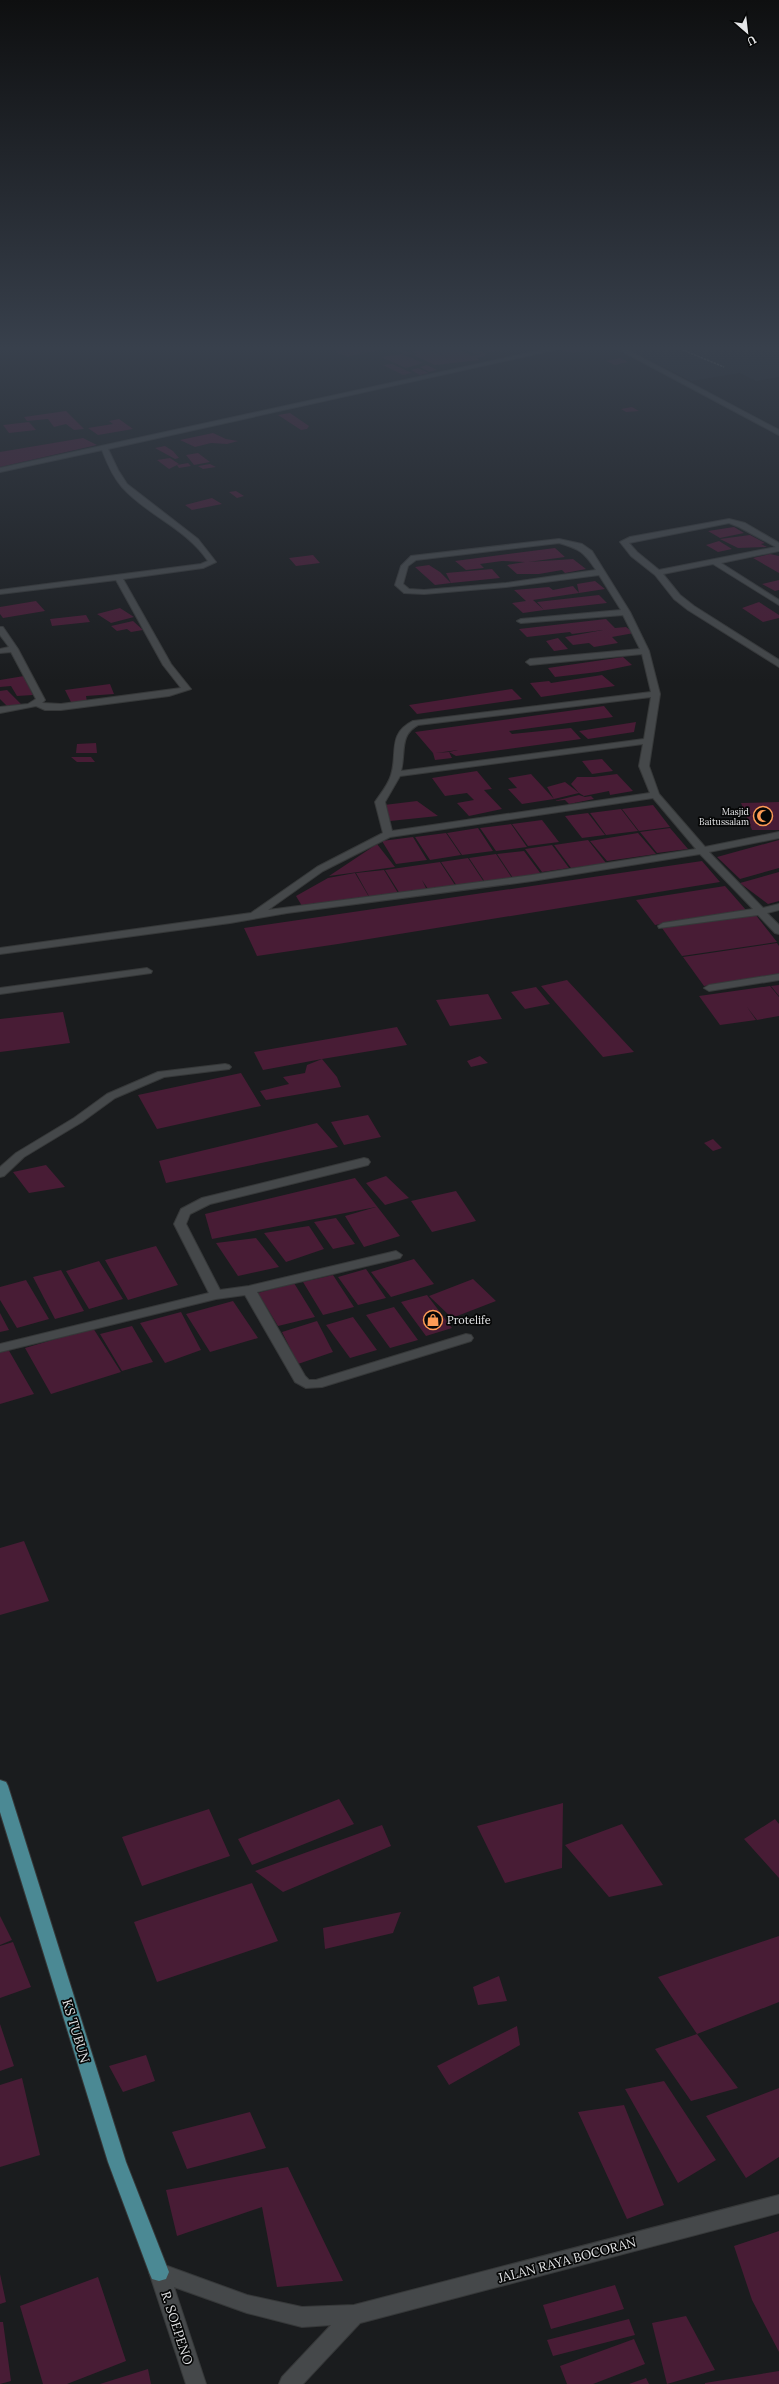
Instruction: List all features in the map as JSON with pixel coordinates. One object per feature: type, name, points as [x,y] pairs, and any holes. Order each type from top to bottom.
[{"type":"main road","name":"KS TUBUN","points":[[0,1786],[117,2162],[159,2272]]},
{"type":"street","points":[[0,470],[49,459]]},
{"type":"street","points":[[0,592],[203,566],[212,562],[183,528],[158,513],[127,489],[111,459]]},
{"type":"street","points":[[779,548],[742,525],[723,521],[630,539],[624,542],[634,554],[658,573],[677,597],[691,608],[779,664]]},
{"type":"street","points":[[600,572],[506,585],[424,592],[407,591],[399,585],[406,561],[414,558],[559,541],[579,546],[589,553],[626,612],[644,651],[656,694],[644,766],[655,795],[704,852],[762,911],[779,931]]},
{"type":"street","points":[[658,573],[779,548]]},
{"type":"street","points":[[716,562],[779,603]]},
{"type":"street","points":[[0,710],[37,704],[45,707],[62,707],[168,694],[187,689],[167,665],[118,577]]},
{"type":"street","points":[[521,621],[626,612]]},
{"type":"street","points":[[0,629],[14,649],[40,695],[41,700],[37,704]]},
{"type":"street","points":[[0,651],[14,649]]},
{"type":"street","points":[[530,662],[644,651]]},
{"type":"street","points":[[388,834],[380,802],[396,774],[401,733],[406,727],[416,723],[656,694]]},
{"type":"street","points":[[396,774],[648,741]]},
{"type":"street","points":[[254,914],[320,869],[388,834],[655,795]]},
{"type":"street","points":[[0,951],[230,920],[254,914],[344,905],[704,852],[779,835]]},
{"type":"street","points":[[663,926],[779,907]]},
{"type":"street","points":[[0,992],[147,970]]},
{"type":"street","points":[[709,988],[779,977]]},
{"type":"street","points":[[0,1173],[20,1155],[78,1120],[111,1096],[162,1074],[226,1067]]},
{"type":"street","points":[[216,1295],[180,1224],[186,1212],[206,1201],[364,1162]]},
{"type":"street","points":[[0,1348],[216,1295],[249,1290],[396,1255]]},
{"type":"street","points":[[249,1290],[300,1380],[306,1384],[317,1384],[466,1338]]},
{"type":"street","name":"JALAN RAYA BOCORAN","points":[[159,2272],[247,2304],[295,2315],[354,2315],[779,2204]]},
{"type":"street","name":"R. SOEPENO","points":[[159,2272],[196,2384]]},
{"type":"street","points":[[289,2384],[354,2315]]},
{"type":"building","points":[[0,459],[34,459],[0,467]]},
{"type":"building","points":[[172,459],[179,464],[169,469],[157,460]]},
{"type":"building","points":[[189,459],[206,459],[210,462],[194,465]]},
{"type":"building","points":[[188,463],[191,466],[179,468],[177,465]]},
{"type":"building","points":[[210,464],[216,467],[203,469],[198,466]]},
{"type":"building","points":[[236,491],[244,496],[237,498],[229,492]]},
{"type":"building","points":[[212,498],[222,504],[192,510],[185,505]]},
{"type":"building","points":[[734,527],[744,533],[720,538],[708,531]]},
{"type":"building","points":[[750,535],[765,543],[761,544],[767,547],[738,548],[720,539]]},
{"type":"building","points":[[719,541],[732,549],[718,552],[706,545]]},
{"type":"building","points":[[555,548],[565,557],[528,562],[573,559],[586,569],[565,573],[562,570],[539,574],[517,574],[507,565],[525,562],[502,561],[480,564],[484,568],[466,570],[455,561]]},
{"type":"building","points":[[770,554],[779,556],[779,573],[753,558]]},
{"type":"building","points":[[313,555],[320,563],[296,566],[289,558]]},
{"type":"building","points":[[429,565],[440,572],[451,583],[435,585],[415,567]]},
{"type":"building","points":[[492,569],[500,578],[451,583],[446,573]]},
{"type":"building","points":[[779,580],[779,590],[775,591],[762,584]]},
{"type":"building","points":[[595,581],[605,589],[579,593],[577,584]]},
{"type":"building","points":[[573,586],[579,593],[533,600],[544,610],[523,613],[512,603],[526,601],[514,590],[549,587],[553,590]]},
{"type":"building","points":[[599,595],[607,603],[544,610],[537,602]]},
{"type":"building","points":[[36,601],[45,611],[3,618],[0,614],[0,607]]},
{"type":"building","points":[[759,602],[779,615],[779,618],[763,622],[742,608]]},
{"type":"building","points":[[120,608],[134,617],[111,623],[97,614]]},
{"type":"building","points":[[86,615],[90,622],[52,626],[50,619]]},
{"type":"building","points":[[606,619],[615,628],[626,627],[634,633],[612,637],[618,643],[594,647],[589,643],[573,645],[565,637],[603,630],[527,637],[519,629]]},
{"type":"building","points":[[133,621],[143,630],[131,632],[127,629],[117,631],[111,626]]},
{"type":"building","points":[[558,638],[568,649],[554,651],[546,641]]},
{"type":"building","points":[[623,657],[632,665],[598,672],[555,677],[548,668]]},
{"type":"building","points":[[602,675],[615,686],[541,697],[530,683],[549,681],[551,683]]},
{"type":"building","points":[[24,676],[33,695],[17,696],[11,686],[0,687],[0,680]]},
{"type":"building","points":[[110,684],[114,694],[86,696],[87,702],[71,702],[65,690]]},
{"type":"building","points":[[512,689],[522,699],[417,714],[409,705]]},
{"type":"building","points":[[7,690],[22,705],[8,707],[0,699],[0,691]]},
{"type":"building","points":[[604,706],[613,717],[509,731],[512,734],[571,728],[581,739],[456,756],[449,752],[452,758],[435,760],[433,753],[415,732]]},
{"type":"building","points":[[636,722],[634,732],[588,739],[579,731]]},
{"type":"building","points":[[96,743],[97,753],[76,753],[77,744]]},
{"type":"building","points":[[71,757],[91,757],[95,762],[77,762]]},
{"type":"building","points":[[602,759],[613,771],[592,774],[582,761]]},
{"type":"building","points":[[477,771],[492,789],[484,790],[502,809],[469,816],[457,803],[474,800],[467,793],[445,796],[432,778]]},
{"type":"building","points":[[531,774],[554,799],[522,804],[508,789],[517,788],[508,778]]},
{"type":"building","points":[[617,774],[633,791],[610,795],[609,791],[584,796],[571,784],[577,777],[594,777]]},
{"type":"building","points":[[565,782],[579,793],[554,799],[547,787]]},
{"type":"building","points":[[579,795],[585,797],[591,796],[594,799],[569,804],[565,800],[554,801]]},
{"type":"building","points":[[417,801],[438,816],[390,821],[384,805]]},
{"type":"building","name":"Masjid Baitussalam","points":[[779,802],[779,830],[752,830],[741,803]]},
{"type":"building","points":[[653,805],[670,827],[639,831],[622,809]]},
{"type":"building","points":[[621,809],[638,831],[606,835],[590,813]]},
{"type":"building","points":[[588,813],[605,835],[582,838],[565,816]]},
{"type":"building","points":[[542,820],[559,842],[528,846],[512,824]]},
{"type":"building","points":[[511,824],[527,847],[496,851],[480,828]]},
{"type":"building","points":[[478,828],[493,851],[462,855],[447,833]]},
{"type":"building","points":[[670,828],[688,849],[657,853],[640,832]]},
{"type":"building","points":[[446,833],[461,855],[430,860],[415,837]]},
{"type":"building","points":[[638,833],[656,854],[607,861],[590,841]]},
{"type":"building","points":[[413,837],[427,860],[396,864],[382,841]]},
{"type":"building","points":[[588,840],[606,863],[571,868],[554,845]]},
{"type":"building","points":[[779,840],[779,868],[740,879],[717,857]]},
{"type":"building","points":[[377,844],[395,867],[329,876]]},
{"type":"building","points":[[552,845],[569,868],[542,872],[525,849]]},
{"type":"building","points":[[524,851],[541,874],[513,878],[497,854]]},
{"type":"building","points":[[496,854],[512,878],[485,882],[469,858]]},
{"type":"building","points":[[468,858],[484,882],[457,886],[441,862]]},
{"type":"building","points":[[702,861],[720,882],[257,956],[244,928]]},
{"type":"building","points":[[440,862],[455,885],[428,889],[422,880],[427,890],[400,894],[385,870]]},
{"type":"building","points":[[384,870],[398,893],[370,898],[356,873]]},
{"type":"building","points":[[779,872],[779,901],[768,904],[740,883]]},
{"type":"building","points":[[355,873],[369,897],[302,906],[296,896],[328,878]]},
{"type":"building","points":[[725,886],[746,910],[655,925],[636,900]]},
{"type":"building","points":[[755,914],[777,942],[682,956],[662,928]]},
{"type":"building","points":[[777,943],[779,946],[779,974],[704,986],[683,957]]},
{"type":"building","points":[[567,980],[634,1052],[603,1057],[541,986]]},
{"type":"building","points":[[779,985],[779,996],[771,986]]},
{"type":"building","points":[[770,986],[779,997],[779,1016],[757,1020],[747,1007],[756,1020],[720,1025],[699,996]]},
{"type":"building","points":[[536,987],[550,1004],[525,1009],[511,992]]},
{"type":"building","points":[[488,994],[502,1019],[450,1026],[436,1000]]},
{"type":"building","points":[[63,1012],[70,1043],[0,1052],[0,1019]]},
{"type":"building","points":[[397,1027],[407,1045],[263,1070],[254,1052]]},
{"type":"building","points":[[480,1056],[488,1063],[471,1067],[467,1061]]},
{"type":"building","points":[[322,1059],[337,1077],[341,1087],[266,1100],[260,1091],[289,1084],[283,1077],[305,1073],[307,1065]]},
{"type":"building","points":[[241,1073],[261,1106],[157,1129],[138,1095]]},
{"type":"building","points":[[368,1115],[381,1137],[344,1145],[331,1122]]},
{"type":"building","points":[[317,1123],[338,1147],[166,1183],[159,1161]]},
{"type":"building","points":[[713,1139],[722,1148],[713,1151],[704,1143]]},
{"type":"building","points":[[46,1165],[65,1187],[29,1193],[13,1172]]},
{"type":"building","points":[[386,1176],[409,1198],[385,1205],[366,1183]]},
{"type":"building","points":[[355,1178],[400,1236],[364,1247],[345,1216],[376,1207],[212,1239],[205,1214]]},
{"type":"building","points":[[456,1191],[476,1221],[432,1232],[411,1201]]},
{"type":"building","points":[[336,1218],[355,1244],[333,1249],[314,1222]]},
{"type":"building","points":[[309,1226],[324,1249],[286,1262],[264,1233]]},
{"type":"building","points":[[256,1238],[279,1267],[238,1276],[216,1243]]},
{"type":"building","points":[[156,1246],[178,1285],[128,1300],[105,1260]]},
{"type":"building","points":[[414,1259],[434,1284],[391,1297],[371,1272]]},
{"type":"building","points":[[99,1261],[123,1299],[89,1309],[66,1271]]},
{"type":"building","points":[[366,1269],[386,1298],[358,1305],[338,1277]]},
{"type":"building","points":[[61,1270],[84,1311],[55,1319],[33,1277]]},
{"type":"building","points":[[333,1275],[354,1307],[323,1315],[303,1282]]},
{"type":"building","points":[[473,1279],[496,1301],[452,1318],[429,1296]]},
{"type":"building","points":[[26,1280],[49,1319],[17,1328],[0,1300],[0,1287]]},
{"type":"building","points":[[294,1283],[315,1317],[278,1326],[258,1293]]},
{"type":"building","points":[[427,1295],[452,1328],[426,1336],[401,1302]]},
{"type":"building","points":[[233,1301],[258,1338],[210,1352],[186,1314]]},
{"type":"building","points":[[394,1307],[418,1340],[390,1348],[366,1315]]},
{"type":"building","points":[[181,1312],[201,1350],[165,1363],[140,1323]]},
{"type":"building","points":[[0,1313],[9,1330],[0,1332]]},
{"type":"building","points":[[353,1317],[377,1350],[350,1358],[326,1325]]},
{"type":"building","points":[[317,1321],[333,1352],[298,1364],[282,1332]]},
{"type":"building","points":[[132,1326],[153,1362],[122,1371],[100,1334]]},
{"type":"building","points":[[93,1328],[121,1372],[51,1394],[25,1348]]},
{"type":"building","points":[[8,1349],[34,1394],[0,1404],[0,1352]]},
{"type":"building","points":[[24,1541],[49,1601],[0,1615],[0,1548]]},
{"type":"building","points":[[339,1799],[354,1824],[252,1865],[238,1839]]},
{"type":"building","points":[[563,1803],[562,1868],[505,1883],[477,1826]]},
{"type":"building","points":[[209,1809],[230,1856],[142,1886],[122,1837]]},
{"type":"building","points":[[775,1819],[779,1824],[779,1878],[744,1839]]},
{"type":"building","points":[[622,1824],[663,1885],[609,1897],[565,1845]]},
{"type":"building","points":[[382,1825],[391,1846],[283,1892],[255,1871]]},
{"type":"building","points":[[252,1883],[278,1941],[157,1982],[134,1922]]},
{"type":"building","points":[[401,1912],[393,1933],[325,1949],[323,1928]]},
{"type":"building","points":[[0,1916],[12,1940],[0,1945]]},
{"type":"building","points":[[779,1936],[779,2002],[697,2034],[658,1977]]},
{"type":"building","points":[[13,1942],[31,1987],[0,1998],[0,1946]]},
{"type":"building","points":[[499,1976],[507,2001],[478,2005],[473,1987]]},
{"type":"building","points":[[0,2024],[14,2066],[0,2071]]},
{"type":"building","points":[[517,2026],[520,2045],[449,2085],[437,2066]]},
{"type":"building","points":[[697,2034],[738,2088],[691,2101],[655,2049]]},
{"type":"building","points":[[146,2055],[155,2081],[123,2092],[109,2066]]},
{"type":"building","points":[[22,2078],[40,2155],[0,2167],[0,2085]]},
{"type":"building","points":[[664,2081],[716,2160],[678,2183],[625,2089]]},
{"type":"building","points":[[779,2088],[779,2157],[746,2178],[706,2116]]},
{"type":"building","points":[[624,2105],[664,2205],[627,2219],[578,2112]]},
{"type":"building","points":[[250,2112],[266,2148],[187,2169],[172,2132]]},
{"type":"building","points":[[288,2167],[343,2281],[277,2287],[262,2207],[177,2236],[166,2190]]},
{"type":"building","points":[[779,2231],[779,2352],[752,2300],[734,2246]]},
{"type":"building","points":[[0,2274],[6,2302],[0,2304]]},
{"type":"building","points":[[98,2277],[126,2361],[67,2384],[43,2384],[20,2306]]},
{"type":"building","points":[[615,2285],[624,2309],[551,2329],[543,2305]]},
{"type":"building","points":[[686,2316],[715,2370],[667,2384],[652,2323]]},
{"type":"building","points":[[629,2319],[635,2335],[553,2356],[547,2340]]},
{"type":"building","points":[[0,2322],[3,2322],[11,2381],[0,2384]]},
{"type":"building","points":[[634,2339],[645,2364],[593,2384],[567,2384],[560,2366]]},
{"type":"building","points":[[148,2369],[151,2384],[100,2384]]},
{"type":"building","points":[[779,2371],[779,2384],[705,2384],[705,2383]]},
{"type":"building","points":[[646,2378],[649,2384],[629,2384]]},
{"type":"place","name":"Masjid Baitussalam","points":[[763,816]]},
{"type":"place","name":"Protelife","points":[[433,1320]]}]
